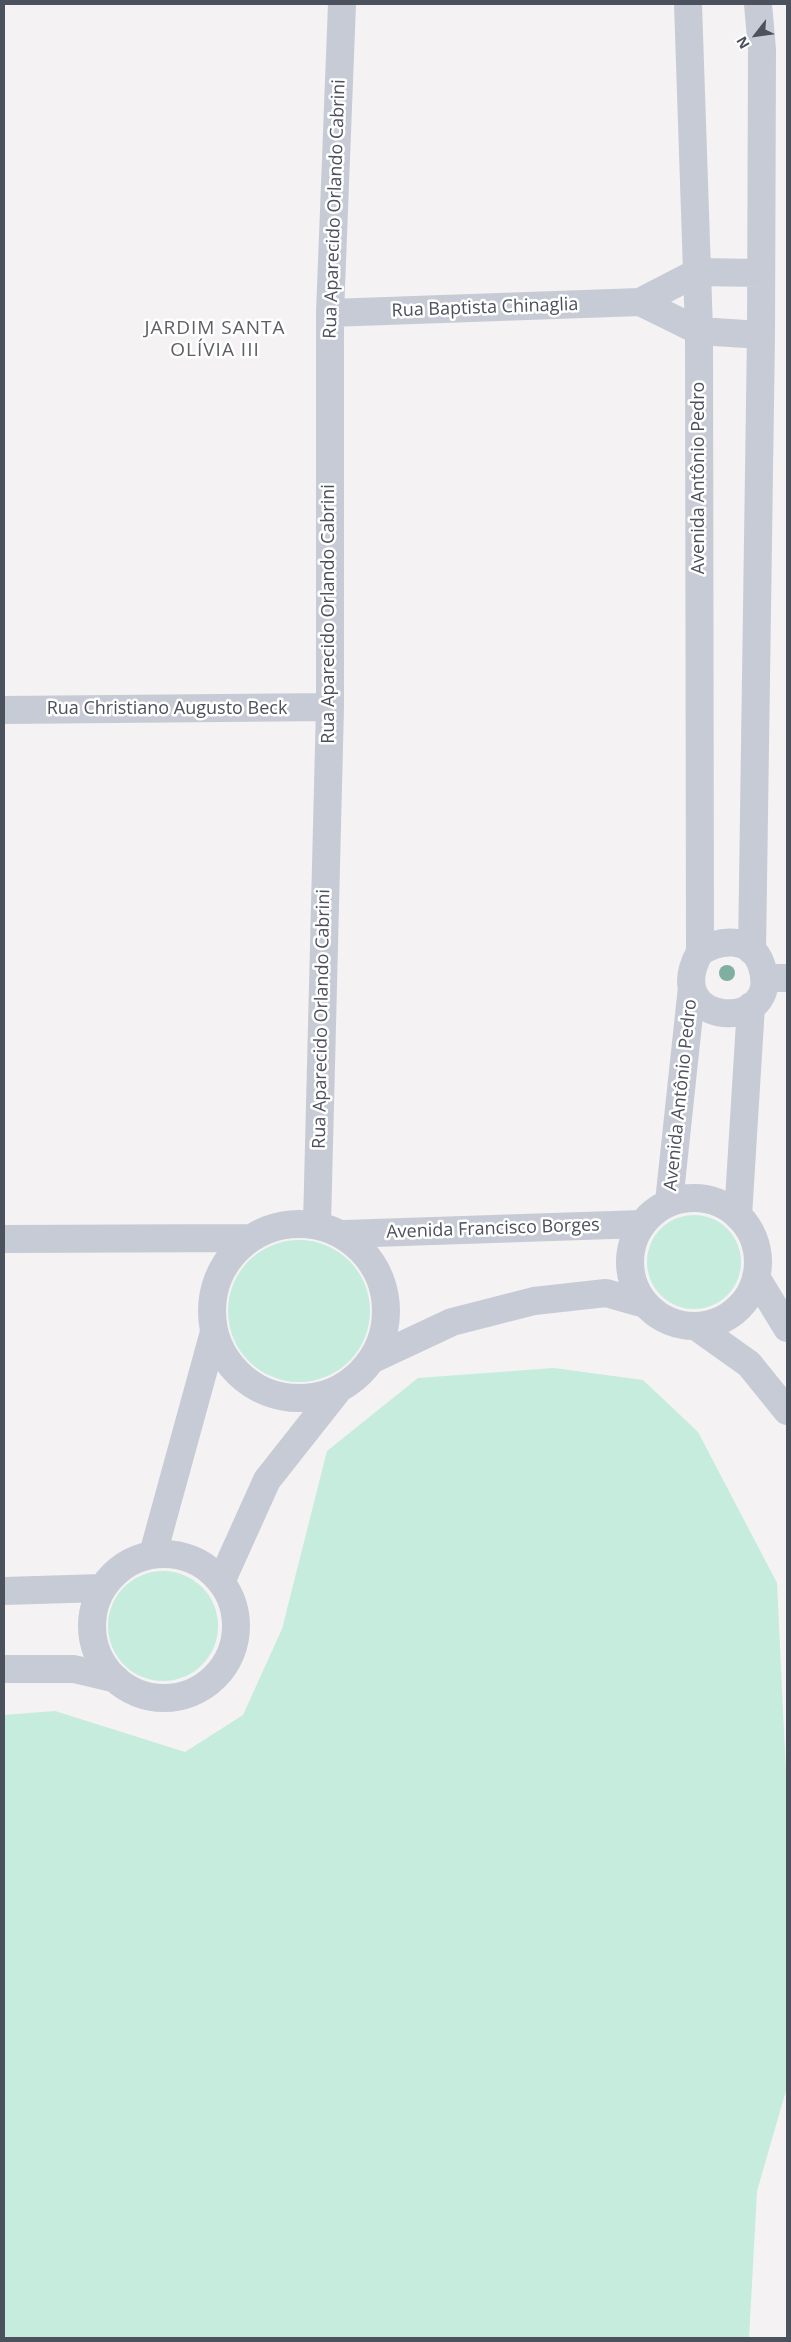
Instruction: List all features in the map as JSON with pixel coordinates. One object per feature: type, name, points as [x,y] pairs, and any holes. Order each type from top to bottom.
[{"type":"street","name":"Rua Aparecido Orlando Cabrini","points":[[317,1224],[330,707],[330,313],[342,4]]},
{"type":"street","name":"Avenida Antônio Pedro","points":[[688,4],[699,331],[700,952]]},
{"type":"street","points":[[752,951],[761,335],[762,50],[758,4]]},
{"type":"street","name":"Rua Baptista Chinaglia","points":[[330,313],[640,302],[698,272]]},
{"type":"street","points":[[698,272],[761,273]]},
{"type":"street","name":"Rua Baptista Chinaglia","points":[[640,302],[699,331]]},
{"type":"street","points":[[699,331],[761,335]]},
{"type":"street","name":"Rua Christiano Augusto Beck","points":[[4,710],[330,707]]},
{"type":"street","points":[[731,941],[743,944],[752,951],[776,978],[764,985],[759,997],[751,1006],[740,1013],[716,1012],[704,1006],[692,987],[691,975],[700,952],[720,942],[731,941]]},
{"type":"street","name":"Avenida Antônio Pedro","points":[[669,1202],[692,987]]},
{"type":"street","points":[[738,1216],[751,1006]]},
{"type":"street","points":[[687,1198],[705,1199],[723,1205],[738,1216],[751,1234],[757,1255],[756,1277],[748,1298],[733,1314],[716,1323],[697,1327],[678,1325],[660,1317],[645,1304],[634,1286],[629,1265],[632,1243],[642,1224],[654,1211],[669,1202],[687,1198]]},
{"type":"street","points":[[293,1223],[317,1224],[344,1234],[365,1252],[381,1277],[387,1305],[385,1333],[373,1359],[358,1377],[338,1390],[313,1398],[288,1398],[263,1390],[241,1376],[224,1356],[214,1332],[212,1305],[217,1279],[230,1256],[249,1238],[278,1226],[293,1223]]},
{"type":"street","name":"Avenida Francisco Borges","points":[[344,1234],[642,1224]]},
{"type":"street","points":[[4,1239],[249,1238]]},
{"type":"street","points":[[756,1277],[787,1328]]},
{"type":"street","points":[[373,1359],[452,1322],[534,1301],[606,1293],[645,1304]]},
{"type":"street","points":[[697,1327],[749,1364],[787,1411]]},
{"type":"street","points":[[153,1554],[214,1332]]},
{"type":"street","points":[[221,1582],[267,1480],[338,1390]]},
{"type":"street","points":[[153,1554],[172,1554],[191,1558],[207,1568],[221,1582],[232,1602],[236,1626],[233,1649],[221,1670],[204,1686],[182,1696],[159,1698],[136,1692],[116,1679],[100,1660],[93,1636],[93,1611],[102,1588],[116,1572],[133,1560],[153,1554]]},
{"type":"street","points":[[4,1591],[102,1588]]},
{"type":"street","points":[[4,1669],[74,1669],[116,1679]]},
{"type":"green space","points":[[694,1215],[712,1218],[727,1229],[738,1244],[741,1262],[738,1280],[727,1295],[712,1306],[694,1309],[676,1306],[661,1295],[650,1280],[647,1262],[650,1244],[661,1229],[676,1218]]},
{"type":"green space","points":[[299,1240],[326,1246],[338,1252],[349,1261],[358,1272],[364,1284],[370,1311],[364,1338],[358,1350],[349,1361],[338,1370],[326,1376],[299,1382],[272,1376],[260,1370],[249,1361],[240,1350],[234,1338],[228,1311],[234,1284],[240,1272],[249,1261],[260,1252],[272,1246]]},
{"type":"green space","points":[[554,1368],[643,1380],[698,1432],[777,1583],[787,1795],[787,2087],[757,2191],[749,2338],[4,2338],[4,1715],[55,1711],[185,1752],[243,1715],[282,1629],[327,1451],[418,1378]]},
{"type":"green space","points":[[163,1571],[184,1575],[202,1587],[214,1605],[218,1626],[214,1647],[202,1665],[184,1677],[163,1681],[142,1677],[124,1665],[112,1647],[108,1626],[112,1605],[124,1587],[142,1575]]},
{"type":"district","name":"JARDIM SANTA OLÍVIA III","points":[[215,340]]}]
